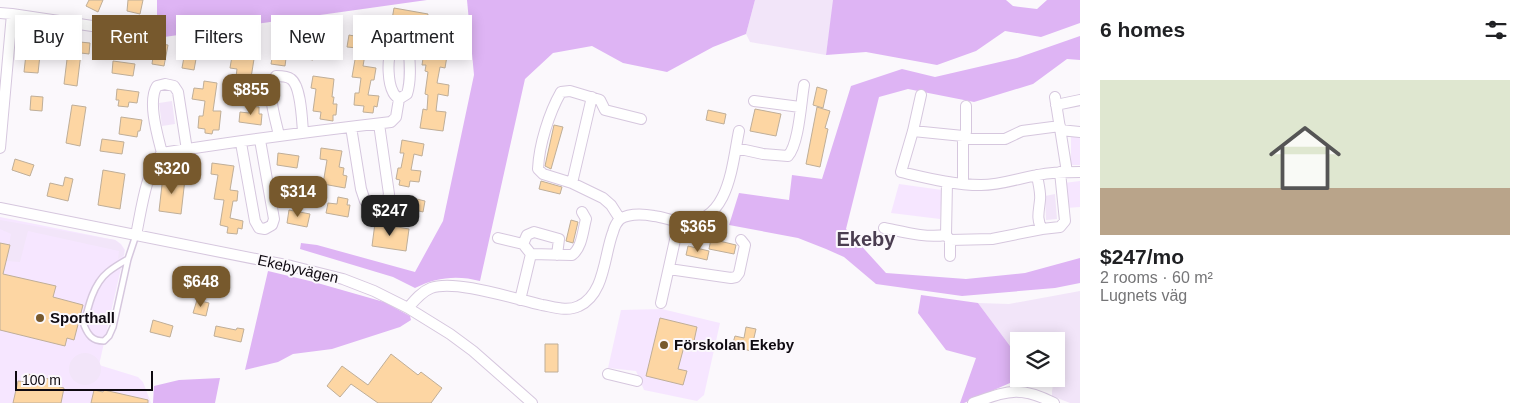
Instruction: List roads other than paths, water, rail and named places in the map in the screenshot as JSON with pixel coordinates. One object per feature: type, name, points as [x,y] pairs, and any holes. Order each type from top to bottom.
[{"type":"street","points":[[0,13],[92,25]]},
{"type":"street","points":[[0,148],[12,14]]},
{"type":"street","points":[[279,136],[270,92],[271,82],[276,76],[291,78],[296,84],[300,100],[303,132]]},
{"type":"street","points":[[162,154],[153,92],[157,86],[165,84],[174,86],[178,92],[187,150]]},
{"type":"street","points":[[736,148],[763,154],[788,156],[792,151],[804,85]]},
{"type":"street","points":[[620,220],[611,205],[603,198],[567,181],[543,174],[538,169],[538,161],[548,119],[561,92],[570,91],[592,97],[600,100],[605,110],[641,119]]},
{"type":"street","points":[[921,95],[901,172],[947,182],[981,185],[1003,183],[1037,175],[1080,172]]},
{"type":"street","points":[[567,181],[592,97]]},
{"type":"street","points":[[136,235],[151,171],[156,160],[162,154],[303,132],[391,122],[396,117],[399,99]]},
{"type":"street","points":[[884,228],[933,237],[992,239],[1060,227],[1065,222],[1064,172],[1056,101],[1080,100]]},
{"type":"street","points":[[754,101],[800,108]]},
{"type":"street","points":[[962,184],[966,106]]},
{"type":"street","points":[[351,127],[361,189],[365,201],[371,205],[383,206],[388,202],[389,194],[380,124]]},
{"type":"street","points":[[913,130],[963,138],[1005,139],[1022,131],[1060,128],[1080,132]]},
{"type":"street","points":[[408,308],[420,295],[429,289],[443,285],[461,286],[561,309],[580,306],[590,298],[598,287],[610,240],[620,220],[640,214],[679,222],[698,221],[711,214],[722,201],[739,132]]},
{"type":"street","points":[[241,142],[256,221],[259,228],[265,229],[272,225],[274,219],[260,140]]},
{"type":"street","points":[[1037,175],[1040,199],[1038,223],[1042,229]]},
{"type":"street","points":[[947,182],[950,256]]},
{"type":"street","name":"Ekebyvägen","points":[[0,208],[316,271],[374,291],[408,308],[450,334],[473,351],[532,403]]},
{"type":"street","points":[[498,238],[522,244],[530,254],[572,255],[577,250],[586,219],[582,212]]},
{"type":"street","points":[[661,302],[679,222]]},
{"type":"street","points":[[522,244],[527,235],[534,232],[560,239],[557,255]]},
{"type":"street","points":[[669,269],[731,278],[736,277],[739,273],[745,245],[741,240]]},
{"type":"street","points":[[520,300],[530,254]]},
{"type":"street","points":[[608,374],[637,380]]},
{"type":"street","points":[[973,403],[1006,392],[1023,391],[1054,403]]},
{"type":"lane","points":[[128,259],[107,272],[100,280],[94,292],[84,325],[89,335],[97,341],[104,341],[109,336],[128,259],[136,235]]},
{"type":"place","name":"Sporthall","points":[[40,318]]},
{"type":"place","name":"Förskolan Ekeby","points":[[664,345]]},
{"type":"district","name":"Ekeby","points":[[866,239]]}]
